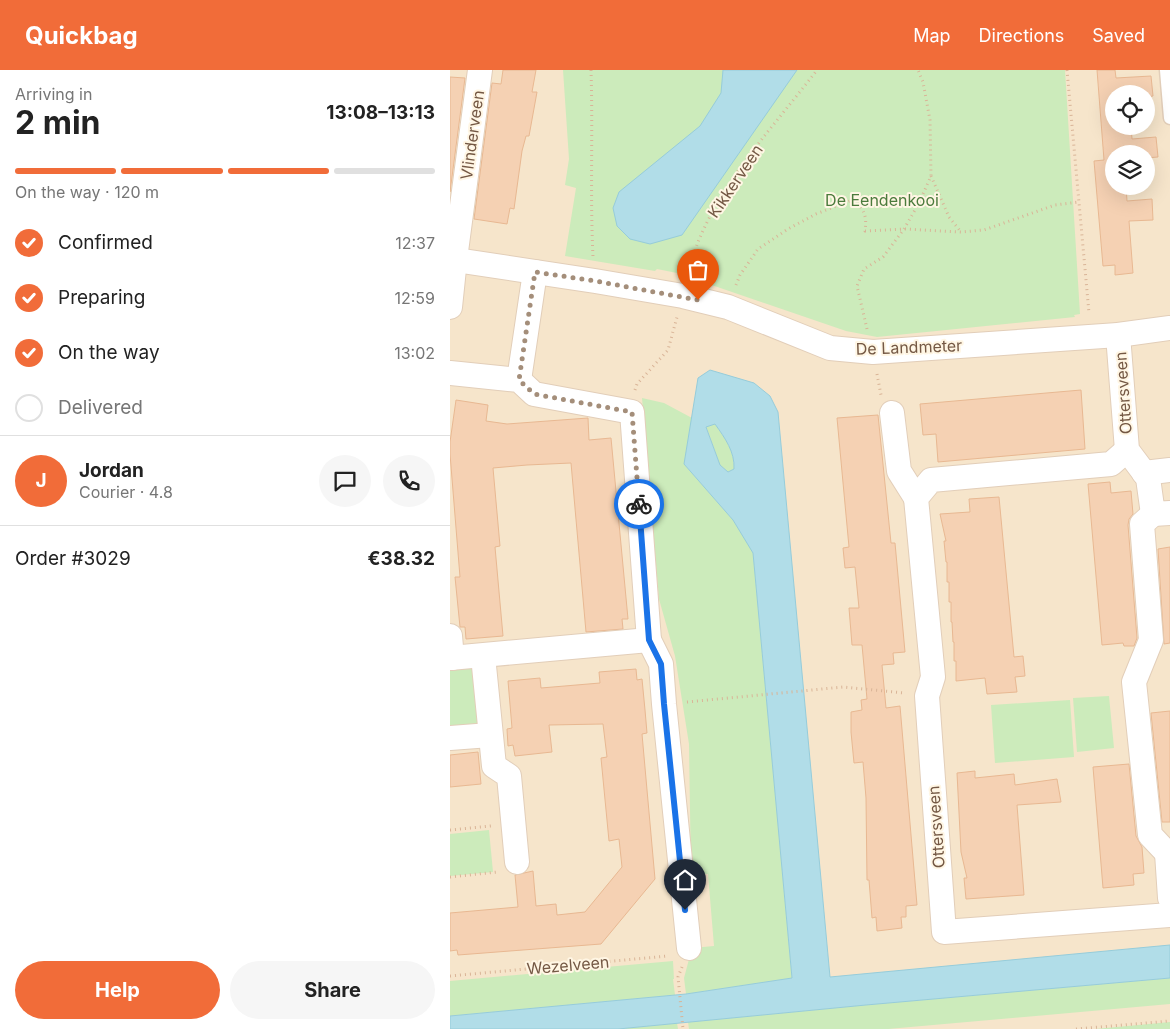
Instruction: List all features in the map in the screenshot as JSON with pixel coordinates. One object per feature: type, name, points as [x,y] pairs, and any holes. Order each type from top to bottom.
[{"type":"street","name":"Vlinderveen","points":[[452,259],[480,70]]},
{"type":"street","name":"De Landmeter","points":[[452,259],[683,296],[728,308],[830,348],[872,352],[1118,335],[1170,328]]},
{"type":"street","points":[[450,302],[452,259]]},
{"type":"street","points":[[519,380],[535,272]]},
{"type":"street","name":"Ottersveen","points":[[1118,335],[1127,450],[1148,478],[1161,514],[1142,524],[1151,640],[1134,682],[1150,835],[1168,853],[1170,898]]},
{"type":"street","points":[[450,373],[519,380],[534,394],[632,412],[649,640],[661,664],[683,952]]},
{"type":"street","name":"Ottersveen","points":[[892,413],[899,471],[916,498],[933,677],[927,696],[944,932],[1170,915]]},
{"type":"street","name":"Ottersveen","points":[[916,498],[931,480],[1111,464],[1127,450]]},
{"type":"street","points":[[1144,473],[1170,470]]},
{"type":"street","points":[[451,651],[483,656],[649,640]]},
{"type":"street","points":[[483,656],[494,766],[509,776],[517,862]]},
{"type":"street","points":[[450,738],[490,734]]},
{"type":"lane","points":[[1166,70],[1170,118]]},
{"type":"path","points":[[591,70],[590,153],[595,281]]},
{"type":"path","name":"Kikkerveen","points":[[632,412],[632,400],[637,384],[668,350],[698,244],[716,206],[738,171],[818,70]]},
{"type":"path","points":[[918,70],[923,82],[930,120],[931,176],[949,217],[961,232]]},
{"type":"path","points":[[1067,70],[1091,336]]},
{"type":"path","points":[[892,413],[882,403],[857,286],[864,269],[883,256],[904,229],[919,203],[931,176]]},
{"type":"path","points":[[728,308],[740,275],[758,249],[788,229],[816,214],[852,200],[859,205],[864,214],[866,222],[865,231],[904,229],[961,232],[984,230],[1054,205],[1079,202]]},
{"type":"path","points":[[664,704],[843,687],[927,696]]},
{"type":"path","points":[[450,830],[514,824]]},
{"type":"path","points":[[450,877],[508,871],[517,862]]},
{"type":"path","name":"Wezelveen","points":[[450,976],[683,952]]},
{"type":"path","points":[[678,977],[683,1029]]},
{"type":"path","points":[[1076,1029],[1170,1021]]},
{"type":"shaded area","points":[[450,70],[1170,70],[1170,1029],[450,1029]]},
{"type":"green space","name":"De Eendenkooi","points":[[563,70],[1065,70],[1080,314],[1074,315],[1075,317],[877,337],[846,331],[697,280],[697,277],[657,269],[655,271],[565,256],[576,188],[565,185],[569,159]]},
{"type":"green space","points":[[642,398],[664,403],[692,418],[684,464],[733,520],[753,552],[792,978],[686,994],[684,978],[692,948],[714,946],[708,874],[691,875],[689,744],[675,656],[659,599]]},
{"type":"green space","points":[[715,424],[726,440],[733,457],[734,469],[728,472],[720,465],[706,426]]},
{"type":"green space","points":[[475,666],[481,727],[450,730],[450,667]]},
{"type":"green space","points":[[1109,696],[1114,748],[1077,752],[1073,698]]},
{"type":"green space","points":[[1070,700],[1074,757],[995,763],[991,705]]},
{"type":"green space","points":[[489,830],[493,872],[450,876],[450,834]]},
{"type":"green space","points":[[673,961],[675,995],[450,1016],[450,981]]},
{"type":"green space","points":[[1170,978],[1170,1004],[888,1029],[689,1029],[688,1022],[866,1005]]},
{"type":"green space","points":[[1170,1022],[1170,1029],[1095,1029]]},
{"type":"green space","points":[[677,1023],[678,1029],[618,1029]]},
{"type":"water","points":[[723,70],[797,70],[682,235],[650,244],[630,239],[617,226],[613,208],[619,192],[700,126],[721,93]]},
{"type":"water","points":[[710,370],[754,383],[770,396],[778,412],[830,977],[1170,945],[1170,978],[618,1029],[450,1029],[450,1016],[686,994],[792,978],[753,553],[733,520],[684,464],[698,378]],"holes":[[[715,424],[729,445],[733,457],[734,469],[728,472],[720,465],[706,427]]]},
{"type":"building","points":[[503,70],[536,70],[532,92],[537,92],[529,136],[526,136],[522,151],[514,209],[510,208],[507,224],[474,219],[492,83],[501,84]]},
{"type":"building","points":[[1097,70],[1115,70],[1116,78],[1151,76],[1152,85],[1105,85],[1105,135],[1132,135],[1132,139],[1156,137],[1158,157],[1155,157],[1155,145],[1105,145],[1105,195],[1127,195],[1127,201],[1152,199],[1153,220],[1129,221],[1133,273],[1115,275],[1115,265],[1103,266],[1094,161],[1104,160]]},
{"type":"building","points":[[450,77],[465,78],[450,192]]},
{"type":"building","points":[[1081,390],[1085,449],[938,462],[936,434],[923,435],[920,404]]},
{"type":"building","points":[[456,400],[488,405],[486,421],[507,424],[588,418],[589,440],[611,438],[628,619],[622,619],[623,629],[586,632],[571,463],[527,465],[493,468],[500,546],[495,547],[503,636],[466,639],[465,627],[460,627],[455,577],[460,577],[450,442]]},
{"type":"building","points":[[878,415],[891,543],[895,543],[905,652],[893,653],[894,664],[882,665],[886,708],[900,706],[917,905],[906,906],[906,917],[901,917],[902,928],[877,931],[876,917],[872,918],[869,880],[867,880],[866,798],[863,762],[854,763],[851,732],[851,712],[862,710],[861,700],[867,699],[862,645],[852,645],[849,608],[859,608],[855,567],[845,568],[843,548],[849,547],[837,418]]},
{"type":"building","points":[[1110,482],[1111,493],[1131,491],[1133,514],[1129,519],[1128,525],[1137,638],[1134,646],[1124,646],[1123,643],[1102,645],[1088,484]]},
{"type":"building","points":[[999,497],[1014,657],[1023,656],[1025,676],[1015,677],[1017,692],[987,694],[985,678],[956,681],[951,602],[949,602],[949,582],[947,582],[944,541],[946,541],[940,514],[970,512],[969,499]]},
{"type":"building","points":[[1170,547],[1170,643],[1164,644],[1158,549]]},
{"type":"building","points":[[636,669],[637,680],[642,679],[645,710],[647,733],[642,734],[655,879],[601,944],[458,955],[457,950],[450,951],[450,913],[518,907],[515,875],[533,871],[536,906],[556,904],[557,915],[585,912],[622,867],[619,839],[609,841],[601,758],[607,757],[603,724],[549,725],[552,752],[515,756],[513,745],[508,746],[507,729],[512,728],[508,681],[540,678],[541,688],[600,683],[599,672]]},
{"type":"building","points":[[1170,711],[1170,822],[1162,822],[1151,713]]},
{"type":"building","points":[[478,752],[481,784],[450,787],[450,755]]},
{"type":"building","points":[[1129,764],[1136,836],[1142,847],[1144,873],[1133,874],[1134,885],[1103,888],[1093,767]]},
{"type":"building","points":[[975,771],[975,778],[1014,774],[1015,785],[1057,779],[1061,802],[1017,805],[1024,895],[966,899],[964,878],[967,878],[961,852],[957,773]]},
{"type":"way so far","points":[[639,504],[632,412],[534,394],[519,380],[535,272],[698,300]]},
{"type":"route","points":[[639,504],[649,640],[661,664],[685,910]]}]
